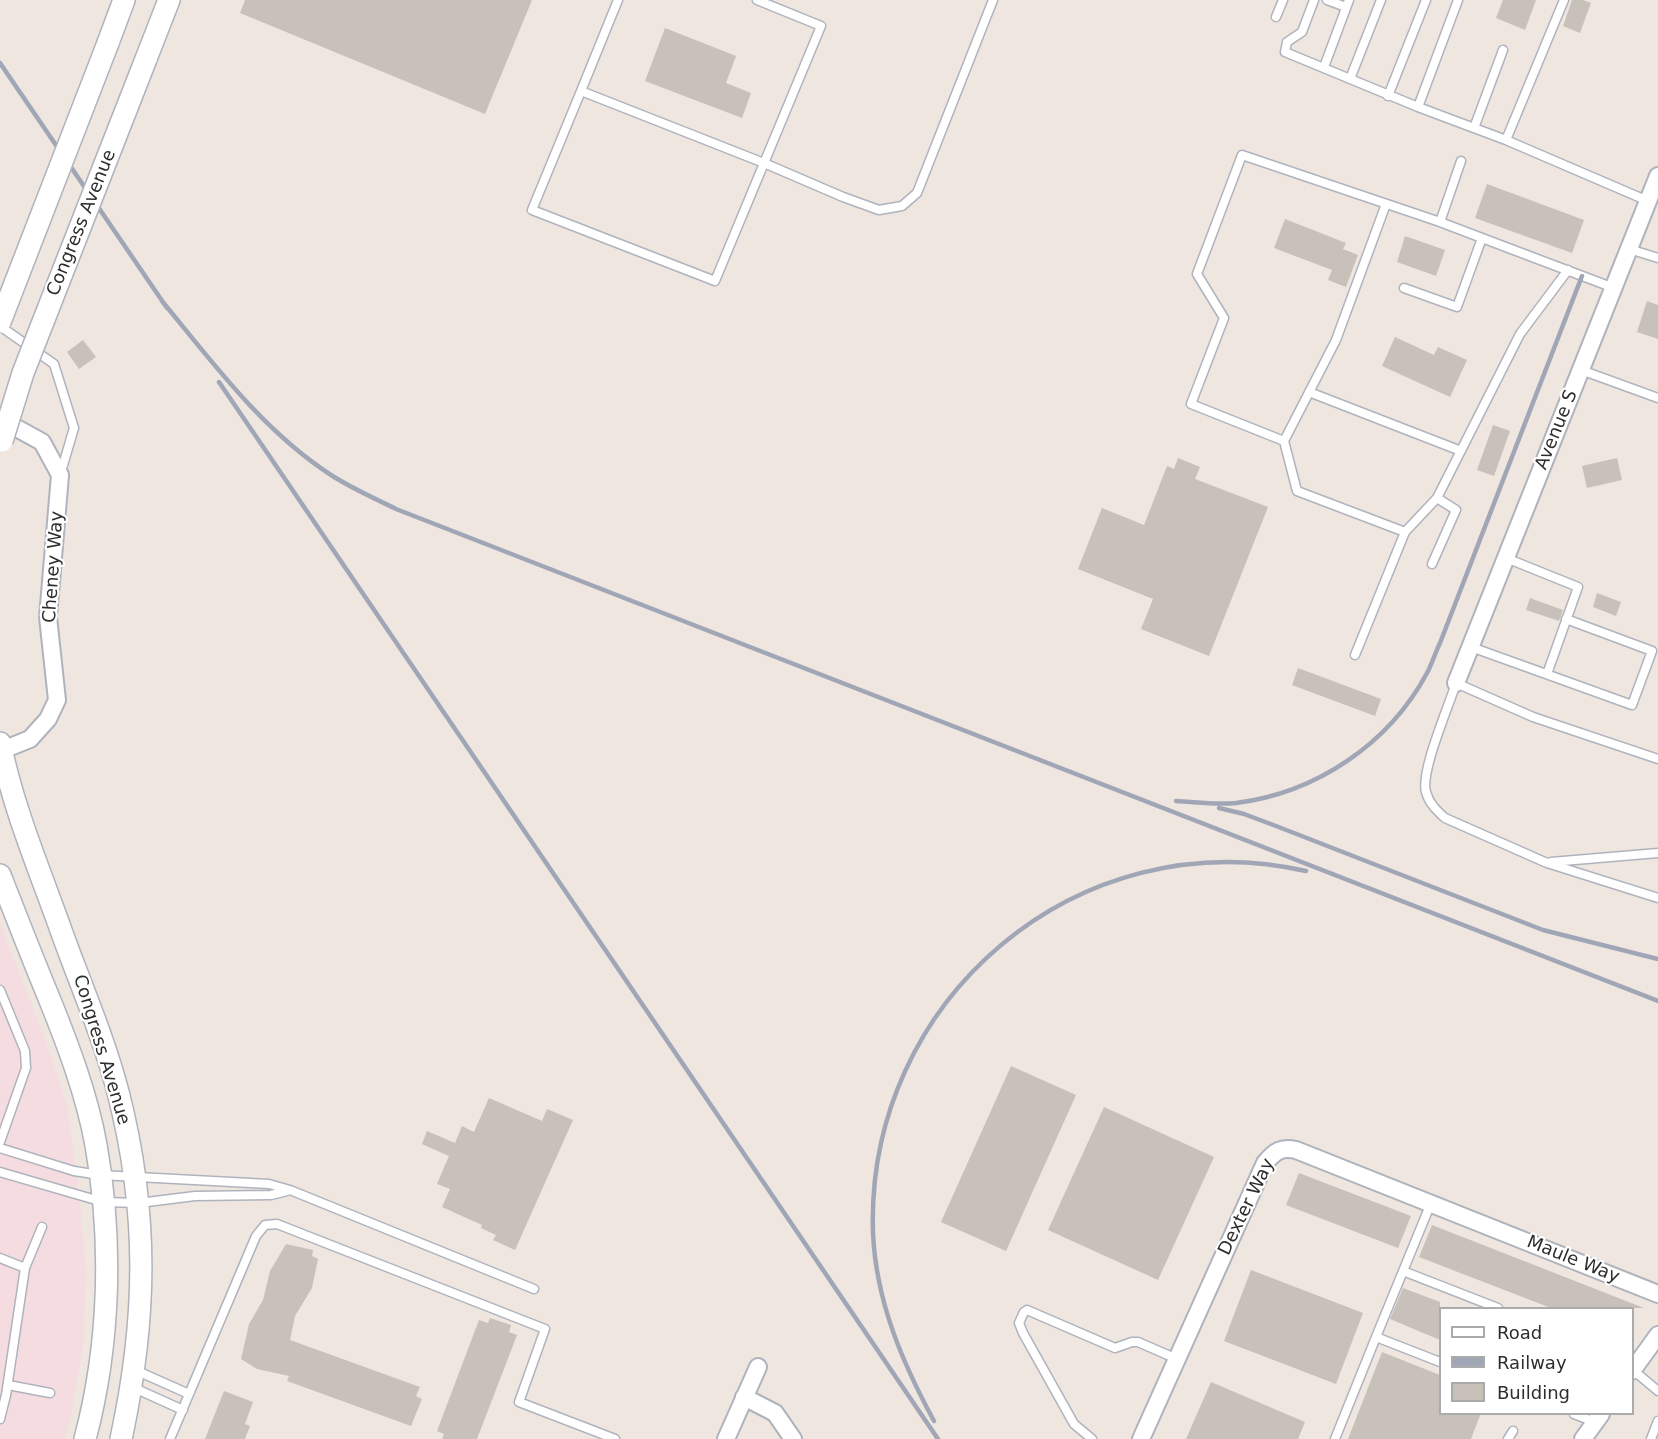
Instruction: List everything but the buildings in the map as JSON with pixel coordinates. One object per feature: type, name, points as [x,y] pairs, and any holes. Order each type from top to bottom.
[{"type":"street","points":[[0,324],[124,0]]},
{"type":"street","name":"Congress Avenue","points":[[1,445],[23,373],[169,0]]},
{"type":"street","name":"Avenue S","points":[[1456,683],[1658,176]]},
{"type":"street","points":[[0,419],[42,442],[60,475]]},
{"type":"street","name":"Cheney Way","points":[[0,748],[30,740],[48,719],[57,700],[48,617],[60,475]]},
{"type":"street","name":"Congress Avenue","points":[[0,748],[14,800],[118,1091],[139,1203],[142,1296],[133,1378],[121,1439]]},
{"type":"street","name":"Congress Avenue","points":[[0,875],[68,1048],[96,1144],[103,1202],[106,1287],[103,1340],[85,1439]]},
{"type":"street","name":"Dexter Way","points":[[1141,1439],[1265,1163],[1274,1152],[1285,1148],[1296,1150],[1488,1226]]},
{"type":"street","name":"Maule Way","points":[[1488,1226],[1658,1294]]},
{"type":"street","points":[[1634,1367],[1658,1335]]},
{"type":"street","points":[[726,1439],[758,1367]]},
{"type":"street","points":[[744,1397],[775,1413],[793,1439]]},
{"type":"street","points":[[1583,1439],[1598,1418]]},
{"type":"lane","points":[[618,0],[532,210],[715,281],[821,26],[757,0]]},
{"type":"lane","points":[[581,92],[879,210],[902,206],[917,193],[993,0]]},
{"type":"lane","points":[[1276,17],[1283,0]]},
{"type":"lane","points":[[1314,0],[1302,32],[1287,42],[1285,52],[1388,96],[1506,140],[1648,201]]},
{"type":"lane","points":[[1324,67],[1348,4],[1327,0]]},
{"type":"lane","points":[[1350,79],[1381,0]]},
{"type":"lane","points":[[1388,96],[1426,0]]},
{"type":"lane","points":[[1418,107],[1458,0]]},
{"type":"lane","points":[[1506,140],[1564,0]]},
{"type":"lane","points":[[1474,128],[1503,50]]},
{"type":"lane","points":[[1284,441],[1191,404],[1224,318],[1197,274],[1242,155],[1440,222],[1614,288]]},
{"type":"lane","points":[[1440,222],[1461,161]]},
{"type":"lane","points":[[1386,204],[1336,340],[1284,441],[1296,491],[1405,532]]},
{"type":"lane","points":[[1404,288],[1457,307],[1482,238]]},
{"type":"lane","points":[[1629,249],[1658,258]]},
{"type":"lane","points":[[1355,655],[1405,532],[1437,498],[1520,334],[1568,270]]},
{"type":"lane","points":[[0,324],[54,364],[74,428],[60,475]]},
{"type":"lane","points":[[1581,370],[1658,398]]},
{"type":"lane","points":[[1309,392],[1461,451]]},
{"type":"lane","points":[[1432,564],[1455,510],[1437,498]]},
{"type":"lane","points":[[1506,558],[1578,587],[1547,674]]},
{"type":"lane","points":[[1471,647],[1632,705],[1652,651],[1566,619]]},
{"type":"lane","points":[[1658,759],[1533,717],[1456,683],[1425,774],[1425,790],[1432,807],[1445,818],[1547,863],[1658,898]]},
{"type":"lane","points":[[1547,863],[1658,853]]},
{"type":"lane","points":[[0,990],[25,1051],[26,1068],[0,1142]]},
{"type":"lane","points":[[0,1148],[74,1171],[100,1175],[269,1184],[290,1190],[534,1289]]},
{"type":"lane","points":[[0,1172],[103,1202],[139,1203],[195,1196],[271,1195],[290,1190]]},
{"type":"lane","points":[[1335,1439],[1431,1203]]},
{"type":"lane","points":[[170,1439],[256,1236],[265,1226],[277,1224],[545,1329],[519,1402],[615,1439]]},
{"type":"lane","points":[[0,1419],[8,1385],[25,1268],[42,1227]]},
{"type":"lane","points":[[0,1258],[25,1268]]},
{"type":"lane","points":[[1403,1271],[1495,1307]]},
{"type":"lane","points":[[1092,1439],[1074,1424],[1023,1334],[1019,1323],[1024,1312],[1027,1310],[1115,1348],[1138,1342],[1177,1359]]},
{"type":"lane","points":[[1376,1337],[1439,1362]]},
{"type":"lane","points":[[1634,1367],[1658,1391]]},
{"type":"lane","points":[[133,1378],[189,1394]]},
{"type":"lane","points":[[133,1378],[183,1410]]},
{"type":"lane","points":[[8,1385],[50,1393]]},
{"type":"lane","points":[[1651,1439],[1658,1421]]},
{"type":"shaded area","points":[[0,924],[45,1039],[67,1104],[81,1212],[86,1273],[83,1347],[70,1419],[64,1439],[0,1439]]},
{"type":"railway","points":[[0,63],[167,308]]},
{"type":"railway","points":[[1176,801],[1236,803],[1266,797],[1322,776],[1371,743],[1411,699],[1427,673],[1440,643],[1582,276]]},
{"type":"railway","points":[[162,301],[240,395],[283,438],[331,475],[396,509],[1658,1001]]},
{"type":"railway","points":[[219,382],[938,1439]]},
{"type":"railway","points":[[1219,808],[1244,814],[1276,826],[1543,930],[1658,959]]},
{"type":"railway","points":[[934,1421],[901,1354],[885,1307],[879,1283],[873,1233],[880,1148],[905,1071],[946,1002],[1001,945],[1067,901],[1141,873],[1222,862],[1306,871]]}]
